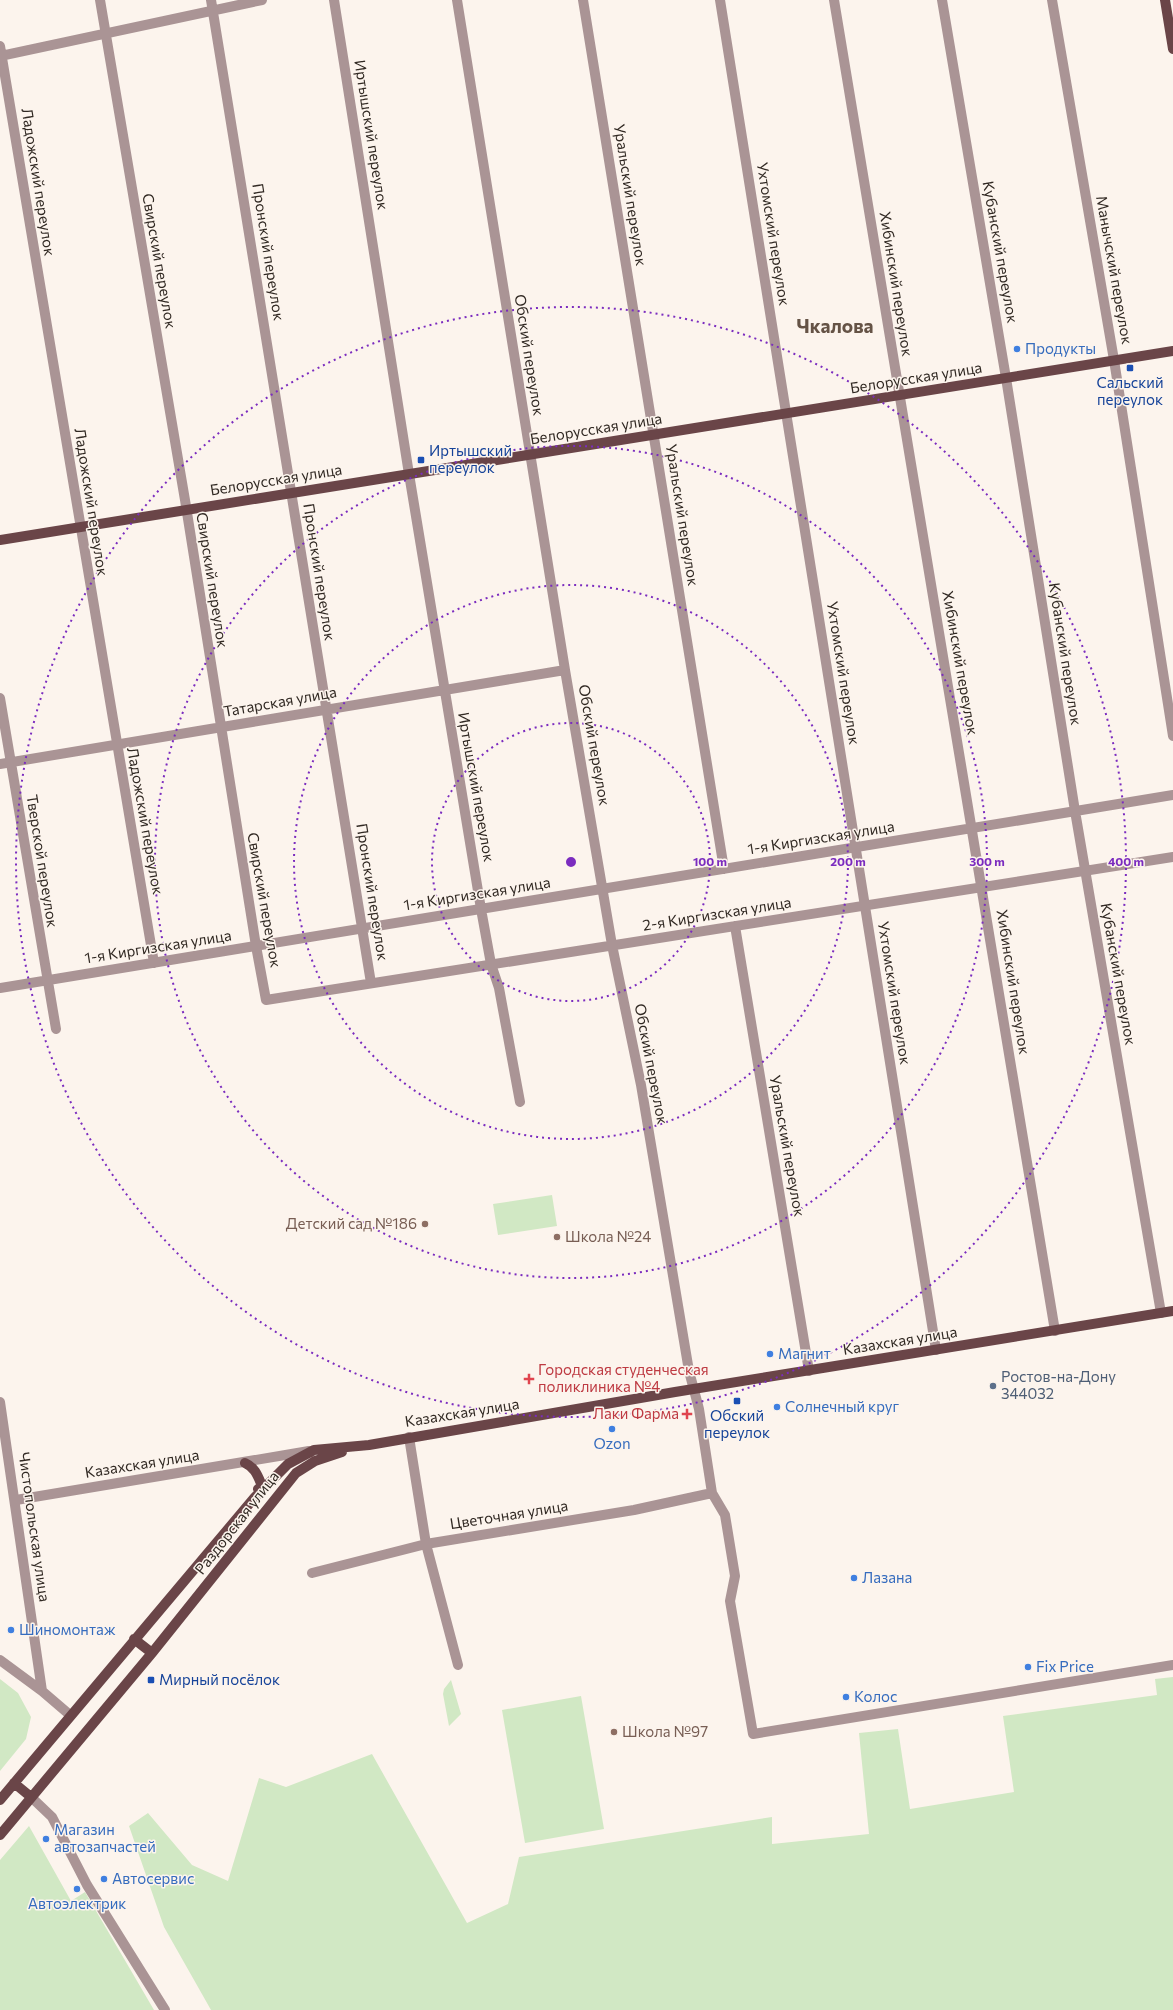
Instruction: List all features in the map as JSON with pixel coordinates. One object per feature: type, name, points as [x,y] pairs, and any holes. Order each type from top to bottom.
[{"type":"main road","points":[[1165,0],[1173,48]]},
{"type":"main road","name":"Белорусская улица","points":[[0,540],[1173,351]]},
{"type":"main road","name":"Казахская улица","points":[[314,1450],[369,1445],[694,1389],[1173,1311]]},
{"type":"main road","name":"Раздорская улица","points":[[0,1835],[152,1654],[296,1473],[315,1461],[369,1445]]},
{"type":"main road","name":"Раздорская улица","points":[[0,1800],[134,1638],[263,1488],[288,1464],[314,1450]]},
{"type":"main road","points":[[245,1463],[254,1469],[263,1488]]},
{"type":"main road","points":[[134,1638],[152,1654]]},
{"type":"main road","points":[[14,1783],[31,1797]]},
{"type":"street","name":"Свирский переулок","points":[[100,0],[186,510],[220,727],[266,1000]]},
{"type":"street","name":"Пронский переулок","points":[[211,0],[371,983]]},
{"type":"street","points":[[0,52],[106,33],[262,0]]},
{"type":"street","name":"Иртышский переулок","points":[[334,0],[444,690],[491,964],[499,988],[520,1102]]},
{"type":"street","name":"Обский переулок","points":[[457,0],[530,455],[612,945],[641,1085],[688,1364],[694,1389],[712,1493]]},
{"type":"street","name":"Уральский переулок","points":[[583,0],[724,869]]},
{"type":"street","name":"Ухтомский переулок","points":[[720,0],[936,1350]]},
{"type":"street","name":"Хибинский переулок","points":[[834,0],[1055,1331]]},
{"type":"street","name":"Кубанский переулок","points":[[942,0],[1006,378],[1075,812],[1161,1313]]},
{"type":"street","name":"Манычский переулок","points":[[1052,0],[1114,360],[1173,736]]},
{"type":"street","name":"Ладожский переулок","points":[[0,52],[154,963]]},
{"type":"street","name":"Татарская улица","points":[[0,764],[566,670]]},
{"type":"street","name":"Тверской переулок","points":[[0,698],[46,980],[56,1029]]},
{"type":"street","name":"1-я Киргизская улица","points":[[0,988],[1173,795]]},
{"type":"street","name":"2-я Киргизская улица","points":[[266,1000],[1173,857]]},
{"type":"street","name":"Уральский переулок","points":[[735,926],[809,1371]]},
{"type":"street","name":"Чистопольская улица","points":[[0,1402],[16,1500],[42,1691]]},
{"type":"street","points":[[409,1437],[426,1544],[458,1665]]},
{"type":"street","name":"Казахская улица","points":[[16,1500],[245,1463],[314,1450]]},
{"type":"street","points":[[712,1493],[722,1508],[736,1576],[730,1602],[753,1734],[1173,1665]]},
{"type":"street","name":"Цветочная улица","points":[[312,1573],[426,1544],[634,1510],[712,1493]]},
{"type":"street","points":[[0,1660],[42,1691],[70,1715]]},
{"type":"street","points":[[31,1797],[52,1817],[87,1885],[165,2010]]},
{"type":"green space","points":[[552,1195],[557,1226],[498,1235],[493,1204]]},
{"type":"green space","points":[[1173,1677],[1173,2010],[211,2010],[164,1927],[129,1826],[148,1813],[192,1865],[228,1881],[259,1778],[286,1787],[372,1754],[467,1923],[508,1904],[519,1857],[772,1817],[772,1844],[869,1834],[859,1733],[898,1729],[910,1809],[1014,1792],[1003,1716],[1157,1695],[1155,1679]]},
{"type":"green space","points":[[0,1679],[18,1693],[31,1717],[26,1739],[0,1771]]},
{"type":"green space","points":[[451,1680],[461,1714],[449,1726],[443,1694],[444,1689]]},
{"type":"green space","points":[[581,1696],[604,1829],[525,1843],[502,1710]]},
{"type":"green space","points":[[29,1826],[71,1901],[85,1892],[154,2010],[0,2010],[0,1860]]},
{"type":"place","name":"Продукты","points":[[1017,349]]},
{"type":"place","name":"Сальский переулок","points":[[1130,368]]},
{"type":"place","name":"Иртышский переулок","points":[[421,460]]},
{"type":"place","name":"Детский сад №186","points":[[425,1224]]},
{"type":"place","name":"Школа №24","points":[[557,1237]]},
{"type":"place","name":"Магнит","points":[[770,1354]]},
{"type":"place","name":"Городская студенческая поликлиника №4","points":[[529,1379]]},
{"type":"place","name":"Ростов-на-Дону 344032","points":[[993,1386]]},
{"type":"place","name":"Обский переулок","points":[[737,1401]]},
{"type":"place","name":"Солнечный круг","points":[[777,1407]]},
{"type":"place","name":"Лаки Фарма","points":[[687,1414]]},
{"type":"place","name":"Ozon","points":[[612,1429]]},
{"type":"place","name":"Лазана","points":[[854,1578]]},
{"type":"place","name":"Шиномонтаж","points":[[11,1630]]},
{"type":"place","name":"Fix Price","points":[[1028,1667]]},
{"type":"place","name":"Мирный посёлок","points":[[151,1680]]},
{"type":"place","name":"Колос","points":[[846,1697]]},
{"type":"place","name":"Школа №97","points":[[614,1732]]},
{"type":"place","name":"Магазин автозапчастей","points":[[46,1839]]},
{"type":"place","name":"Автосервис","points":[[104,1879]]},
{"type":"place","name":"Автоэлектрик","points":[[77,1889]]},
{"type":"district","name":"Чкалова","points":[[835,326]]}]
